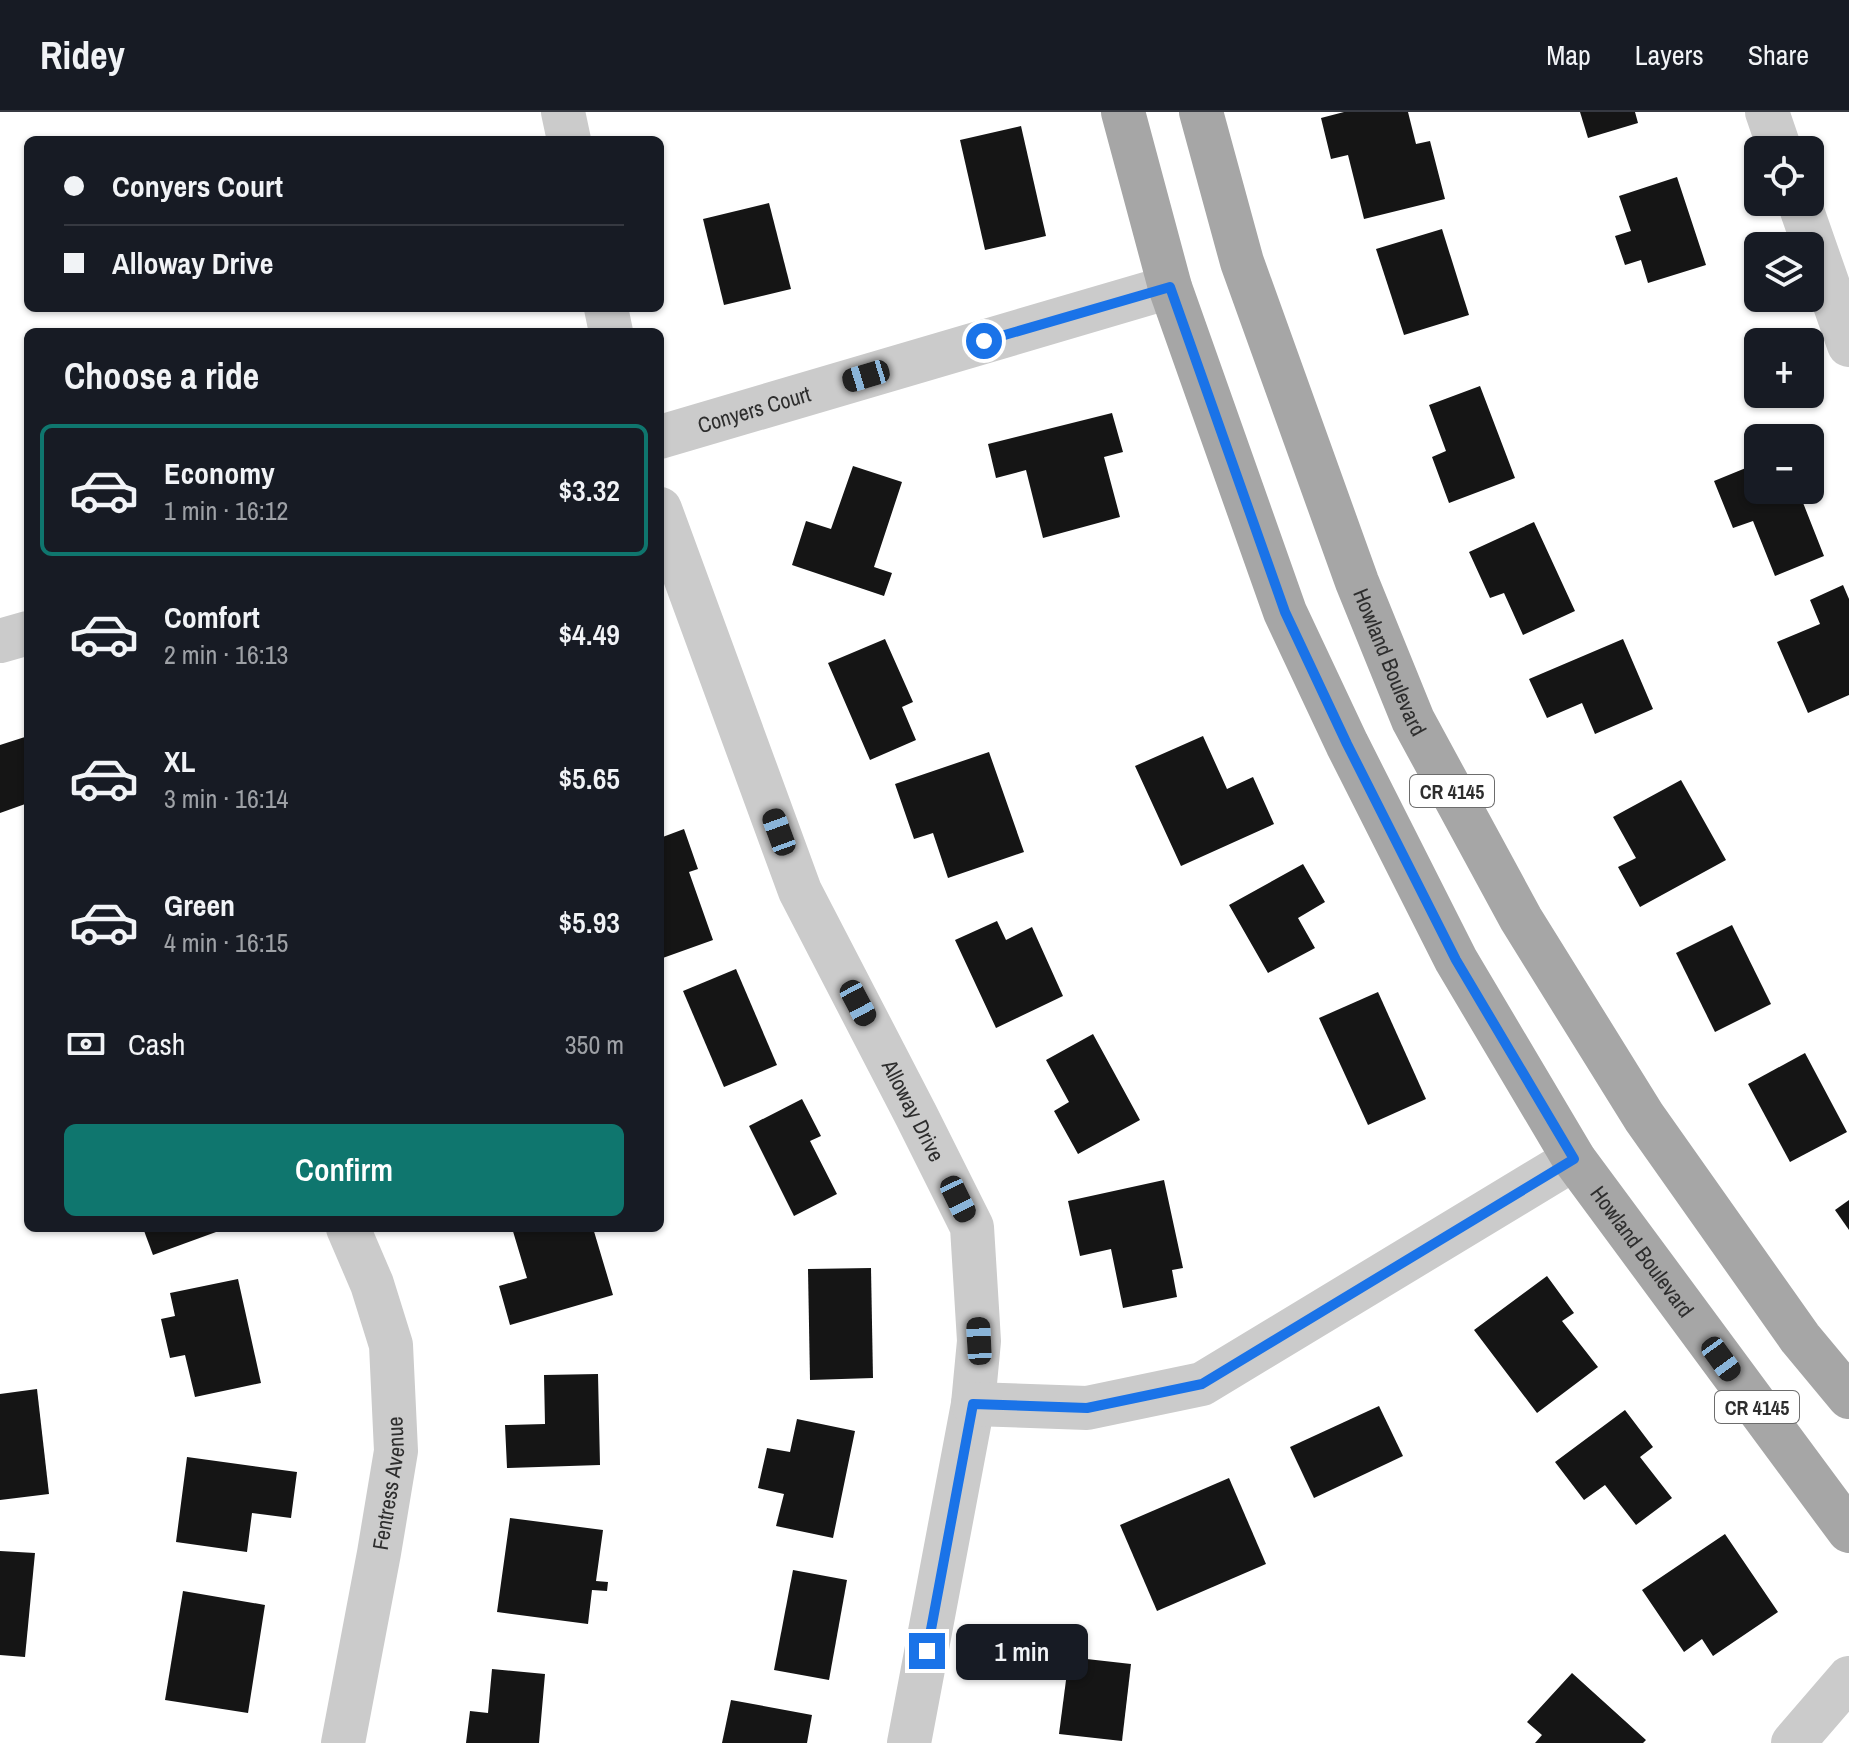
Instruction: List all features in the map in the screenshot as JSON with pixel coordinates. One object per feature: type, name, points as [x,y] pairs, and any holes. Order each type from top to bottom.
[{"type":"main road","name":"Howland Boulevard","points":[[1123,112],[1170,287],[1285,612],[1347,744],[1456,960],[1574,1159],[1842,1513]]},
{"type":"main road","name":"Howland Boulevard","points":[[1201,112],[1242,262],[1357,582],[1413,720],[1521,919],[1644,1117],[1800,1338],[1849,1397]]},
{"type":"street","points":[[563,112],[568,136]]},
{"type":"street","points":[[1767,112],[1775,136]]},
{"type":"street","points":[[1804,216],[1849,345]]},
{"type":"street","name":"Conyers Court","points":[[664,436],[1170,287]]},
{"type":"street","name":"Alloway Drive","points":[[664,520],[800,891],[972,1227],[979,1341],[973,1404],[909,1743]]},
{"type":"street","points":[[0,641],[24,634]]},
{"type":"street","points":[[973,1404],[1087,1408],[1202,1384],[1574,1159]]},
{"type":"street","name":"Fentress Avenue","points":[[343,1743],[396,1451],[391,1345],[372,1284],[350,1232]]},
{"type":"street","points":[[1793,1743],[1849,1678]]},
{"type":"building","points":[[1344,112],[1408,112],[1416,144],[1430,141],[1445,199],[1364,219],[1348,155],[1331,159],[1321,118]]},
{"type":"building","points":[[1580,112],[1635,112],[1638,123],[1588,138]]},
{"type":"building","points":[[1021,126],[1046,236],[985,250],[960,140]]},
{"type":"building","points":[[1677,177],[1706,265],[1648,283],[1641,260],[1625,265],[1615,236],[1631,231],[1619,196]]},
{"type":"building","points":[[769,203],[791,289],[724,305],[703,219]]},
{"type":"building","points":[[1442,229],[1469,315],[1404,335],[1376,249]]},
{"type":"building","points":[[1480,386],[1515,478],[1449,503],[1432,457],[1446,451],[1429,405]]},
{"type":"building","points":[[1112,413],[1123,452],[1104,457],[1120,517],[1043,538],[1026,470],[996,478],[988,444]]},
{"type":"building","points":[[853,466],[902,482],[874,567],[892,573],[884,596],[792,565],[806,521],[831,529]]},
{"type":"building","points":[[1744,469],[1744,504],[1804,504],[1824,556],[1775,576],[1753,521],[1733,528],[1714,481]]},
{"type":"building","points":[[1534,522],[1575,611],[1523,635],[1504,593],[1490,598],[1469,552]]},
{"type":"building","points":[[1843,585],[1849,599],[1849,695],[1808,713],[1777,642],[1820,624],[1810,600]]},
{"type":"building","points":[[885,639],[913,702],[902,707],[916,740],[870,760],[828,663]]},
{"type":"building","points":[[1623,639],[1653,709],[1595,734],[1582,703],[1547,718],[1529,679]]},
{"type":"building","points":[[1203,736],[1227,789],[1253,777],[1274,824],[1181,866],[1135,766]]},
{"type":"building","points":[[24,737],[24,804],[0,813],[0,745]]},
{"type":"building","points":[[989,752],[1024,852],[948,878],[933,833],[914,839],[895,784]]},
{"type":"building","points":[[1681,780],[1726,860],[1640,907],[1618,867],[1636,858],[1613,817]]},
{"type":"building","points":[[684,829],[698,869],[689,872],[713,940],[664,958],[664,836]]},
{"type":"building","points":[[1303,864],[1325,902],[1298,918],[1315,948],[1268,973],[1229,905]]},
{"type":"building","points":[[997,921],[1006,940],[1032,927],[1063,996],[996,1028],[955,940]]},
{"type":"building","points":[[1732,925],[1771,1004],[1715,1032],[1676,953]]},
{"type":"building","points":[[736,969],[777,1065],[724,1087],[683,991]]},
{"type":"building","points":[[1378,992],[1426,1099],[1368,1125],[1319,1018]]},
{"type":"building","points":[[1093,1034],[1140,1120],[1078,1154],[1054,1111],[1069,1102],[1046,1060]]},
{"type":"building","points":[[1805,1053],[1847,1132],[1790,1162],[1748,1084]]},
{"type":"building","points":[[802,1099],[821,1136],[810,1141],[837,1194],[794,1216],[749,1126]]},
{"type":"building","points":[[1164,1180],[1183,1268],[1172,1270],[1177,1297],[1123,1308],[1111,1249],[1080,1256],[1068,1201]]},
{"type":"building","points":[[1849,1200],[1849,1230],[1835,1210]]},
{"type":"building","points":[[144,1232],[216,1232],[153,1255]]},
{"type":"building","points":[[513,1232],[594,1232],[613,1295],[510,1325],[499,1286],[527,1278]]},
{"type":"building","points":[[871,1268],[873,1378],[810,1380],[808,1269]]},
{"type":"building","points":[[1547,1276],[1574,1313],[1562,1321],[1598,1367],[1537,1413],[1474,1330]]},
{"type":"building","points":[[238,1279],[261,1383],[195,1397],[185,1355],[170,1358],[161,1319],[175,1316],[170,1293]]},
{"type":"building","points":[[598,1374],[600,1465],[507,1468],[505,1425],[545,1424],[544,1375]]},
{"type":"building","points":[[37,1389],[49,1494],[0,1500],[0,1394]]},
{"type":"building","points":[[1379,1406],[1403,1456],[1314,1498],[1290,1447]]},
{"type":"building","points":[[1625,1410],[1653,1447],[1640,1457],[1672,1498],[1636,1525],[1605,1485],[1584,1500],[1555,1462]]},
{"type":"building","points":[[797,1419],[855,1431],[833,1538],[776,1526],[784,1494],[758,1488],[767,1448],[790,1452]]},
{"type":"building","points":[[187,1457],[297,1472],[291,1518],[252,1513],[247,1552],[176,1542]]},
{"type":"building","points":[[1229,1478],[1266,1564],[1157,1611],[1120,1525]]},
{"type":"building","points":[[510,1518],[603,1530],[596,1581],[608,1582],[607,1591],[592,1590],[588,1624],[497,1612]]},
{"type":"building","points":[[1725,1534],[1778,1612],[1713,1656],[1702,1639],[1684,1652],[1642,1590]]},
{"type":"building","points":[[0,1551],[35,1553],[25,1657],[0,1655]]},
{"type":"building","points":[[793,1570],[847,1580],[829,1680],[774,1670]]},
{"type":"building","points":[[183,1591],[265,1605],[248,1713],[165,1700]]},
{"type":"building","points":[[1069,1657],[1131,1664],[1122,1741],[1059,1734]]},
{"type":"building","points":[[492,1669],[545,1674],[539,1743],[466,1743],[470,1711],[488,1713]]},
{"type":"building","points":[[1572,1673],[1646,1740],[1643,1743],[1535,1743],[1542,1735],[1527,1722]]},
{"type":"building","points":[[731,1700],[812,1715],[807,1743],[722,1743]]},
{"type":"route","points":[[927,1651],[973,1404],[1087,1408],[1202,1384],[1574,1159],[1456,960],[1347,744],[1285,612],[1170,287],[984,341]]}]
